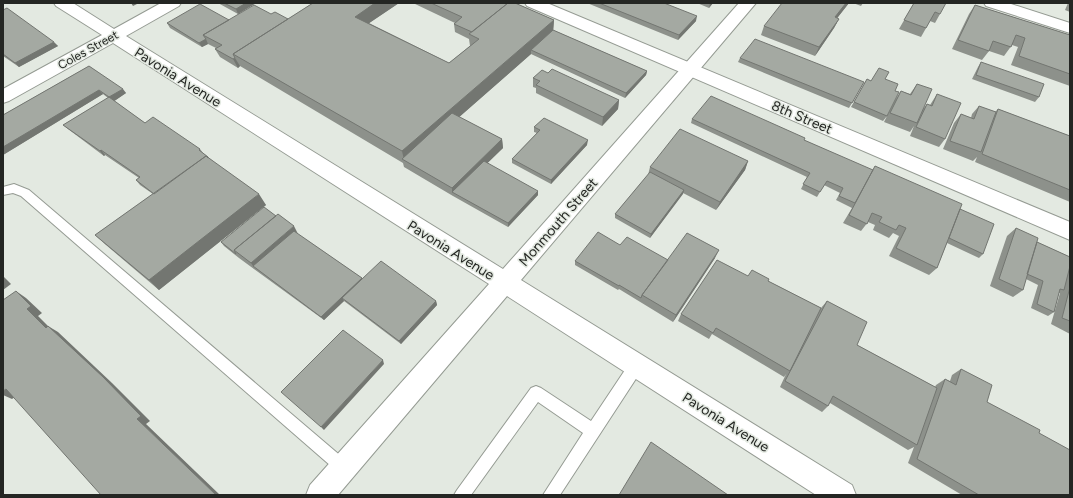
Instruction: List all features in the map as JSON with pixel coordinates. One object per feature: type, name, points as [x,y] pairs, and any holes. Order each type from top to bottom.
[{"type":"street","name":"Pavonia Avenue","points":[[62,3],[842,495]]},
{"type":"street","name":"Coles Street","points":[[3,97],[173,3]]},
{"type":"street","name":"8th Street","points":[[533,3],[1070,232]]},
{"type":"street","name":"Monmouth Street","points":[[320,495],[748,3]]},
{"type":"street","points":[[992,3],[1070,28]]},
{"type":"lane","points":[[3,191],[14,188],[25,193],[344,468]]},
{"type":"lane","points":[[551,495],[636,366]]},
{"type":"lane","points":[[462,495],[536,393],[593,431]]},
{"type":"building","points":[[224,3],[246,3],[236,9]]},
{"type":"building","points":[[313,3],[375,3],[355,17],[449,63],[479,39],[469,34],[508,3],[515,3],[554,20],[402,151],[233,54]]},
{"type":"building","points":[[431,3],[508,3],[472,32],[454,24],[462,17]]},
{"type":"building","points":[[599,3],[664,3],[697,16],[679,35]]},
{"type":"building","points":[[782,3],[846,3],[835,17],[839,19],[819,47],[764,26]]},
{"type":"building","points":[[914,3],[946,3],[940,14],[935,12],[926,28],[904,20]]},
{"type":"building","points":[[200,4],[229,20],[203,35],[206,39],[199,43],[167,23]]},
{"type":"building","points":[[254,5],[271,14],[275,12],[288,19],[233,54],[235,58],[233,59],[215,49],[222,45],[203,35]]},
{"type":"building","points":[[975,5],[1070,35],[1070,74],[1019,56],[1025,38],[1016,35],[1011,47],[993,41],[989,51],[958,40]]},
{"type":"building","points":[[7,8],[54,42],[15,63],[3,54],[3,10]]},
{"type":"building","points":[[553,30],[647,71],[626,93],[531,50]]},
{"type":"building","points":[[755,39],[864,82],[852,103],[740,58]]},
{"type":"building","points":[[981,62],[1044,84],[1039,97],[976,75]]},
{"type":"building","points":[[89,66],[123,89],[109,97],[99,90],[3,147],[3,115]]},
{"type":"building","points":[[879,68],[889,72],[885,79],[898,84],[895,91],[899,92],[887,116],[854,102],[867,79],[871,81]]},
{"type":"building","points":[[552,69],[619,100],[603,117],[536,85],[540,81],[533,78],[542,70],[548,73]]},
{"type":"building","points":[[917,84],[932,89],[917,123],[890,113],[901,91],[911,95]]},
{"type":"building","points":[[937,94],[961,103],[945,139],[916,127],[927,104],[932,106]]},
{"type":"building","points":[[711,96],[805,138],[804,140],[873,170],[855,203],[839,196],[843,188],[827,181],[820,192],[803,184],[810,173],[692,119]]},
{"type":"building","points":[[109,97],[145,123],[153,117],[200,149],[199,150],[208,157],[208,158],[206,156],[154,194],[136,180],[140,177],[63,125]]},
{"type":"building","points":[[979,106],[996,112],[981,152],[950,141],[961,114],[974,119]]},
{"type":"building","points":[[998,109],[1070,136],[1070,190],[982,154]]},
{"type":"building","points":[[452,113],[502,139],[452,188],[402,159]]},
{"type":"building","points":[[544,118],[588,140],[551,180],[512,159],[540,130],[534,127]]},
{"type":"building","points":[[680,129],[748,161],[720,202],[650,167]]},
{"type":"building","points":[[206,156],[259,194],[149,280],[95,235]]},
{"type":"building","points":[[484,161],[538,191],[508,223],[452,192]]},
{"type":"building","points":[[875,166],[962,204],[937,268],[896,248],[906,228],[899,225],[896,230],[879,222],[882,217],[872,213],[867,224],[849,215]]},
{"type":"building","points":[[650,172],[684,190],[651,234],[615,214]]},
{"type":"building","points":[[264,207],[276,216],[234,250],[236,254],[221,242]]},
{"type":"building","points":[[960,209],[994,224],[983,254],[949,238]]},
{"type":"building","points":[[278,214],[294,226],[251,263],[234,250]]},
{"type":"building","points":[[1016,228],[1038,238],[1023,290],[999,279]]},
{"type":"building","points":[[294,231],[362,278],[321,317],[253,266]]},
{"type":"building","points":[[598,232],[620,245],[627,237],[668,260],[641,298],[575,261]]},
{"type":"building","points":[[687,233],[719,250],[676,315],[642,295]]},
{"type":"building","points":[[1037,242],[1070,257],[1070,266],[1064,290],[1060,289],[1054,312],[1037,304],[1043,281],[1027,274]]},
{"type":"building","points":[[717,260],[748,276],[752,270],[769,279],[768,281],[821,308],[790,371],[716,328],[713,333],[681,314]]},
{"type":"building","points":[[381,261],[436,301],[399,341],[342,298]]},
{"type":"building","points":[[1070,287],[1070,321],[1062,318]]},
{"type":"building","points":[[16,291],[31,306],[27,309],[46,328],[48,326],[103,377],[141,416],[137,419],[216,495],[101,495],[6,389],[3,391],[3,300]]},
{"type":"building","points":[[827,301],[867,322],[857,345],[937,388],[917,445],[833,396],[828,406],[785,381]]},
{"type":"building","points":[[343,330],[383,360],[321,427],[281,392]]},
{"type":"building","points":[[961,369],[992,385],[987,402],[1040,430],[1039,433],[1070,450],[1070,495],[979,495],[917,459],[945,379],[956,385]]},
{"type":"building","points":[[651,442],[728,495],[619,495]]}]
